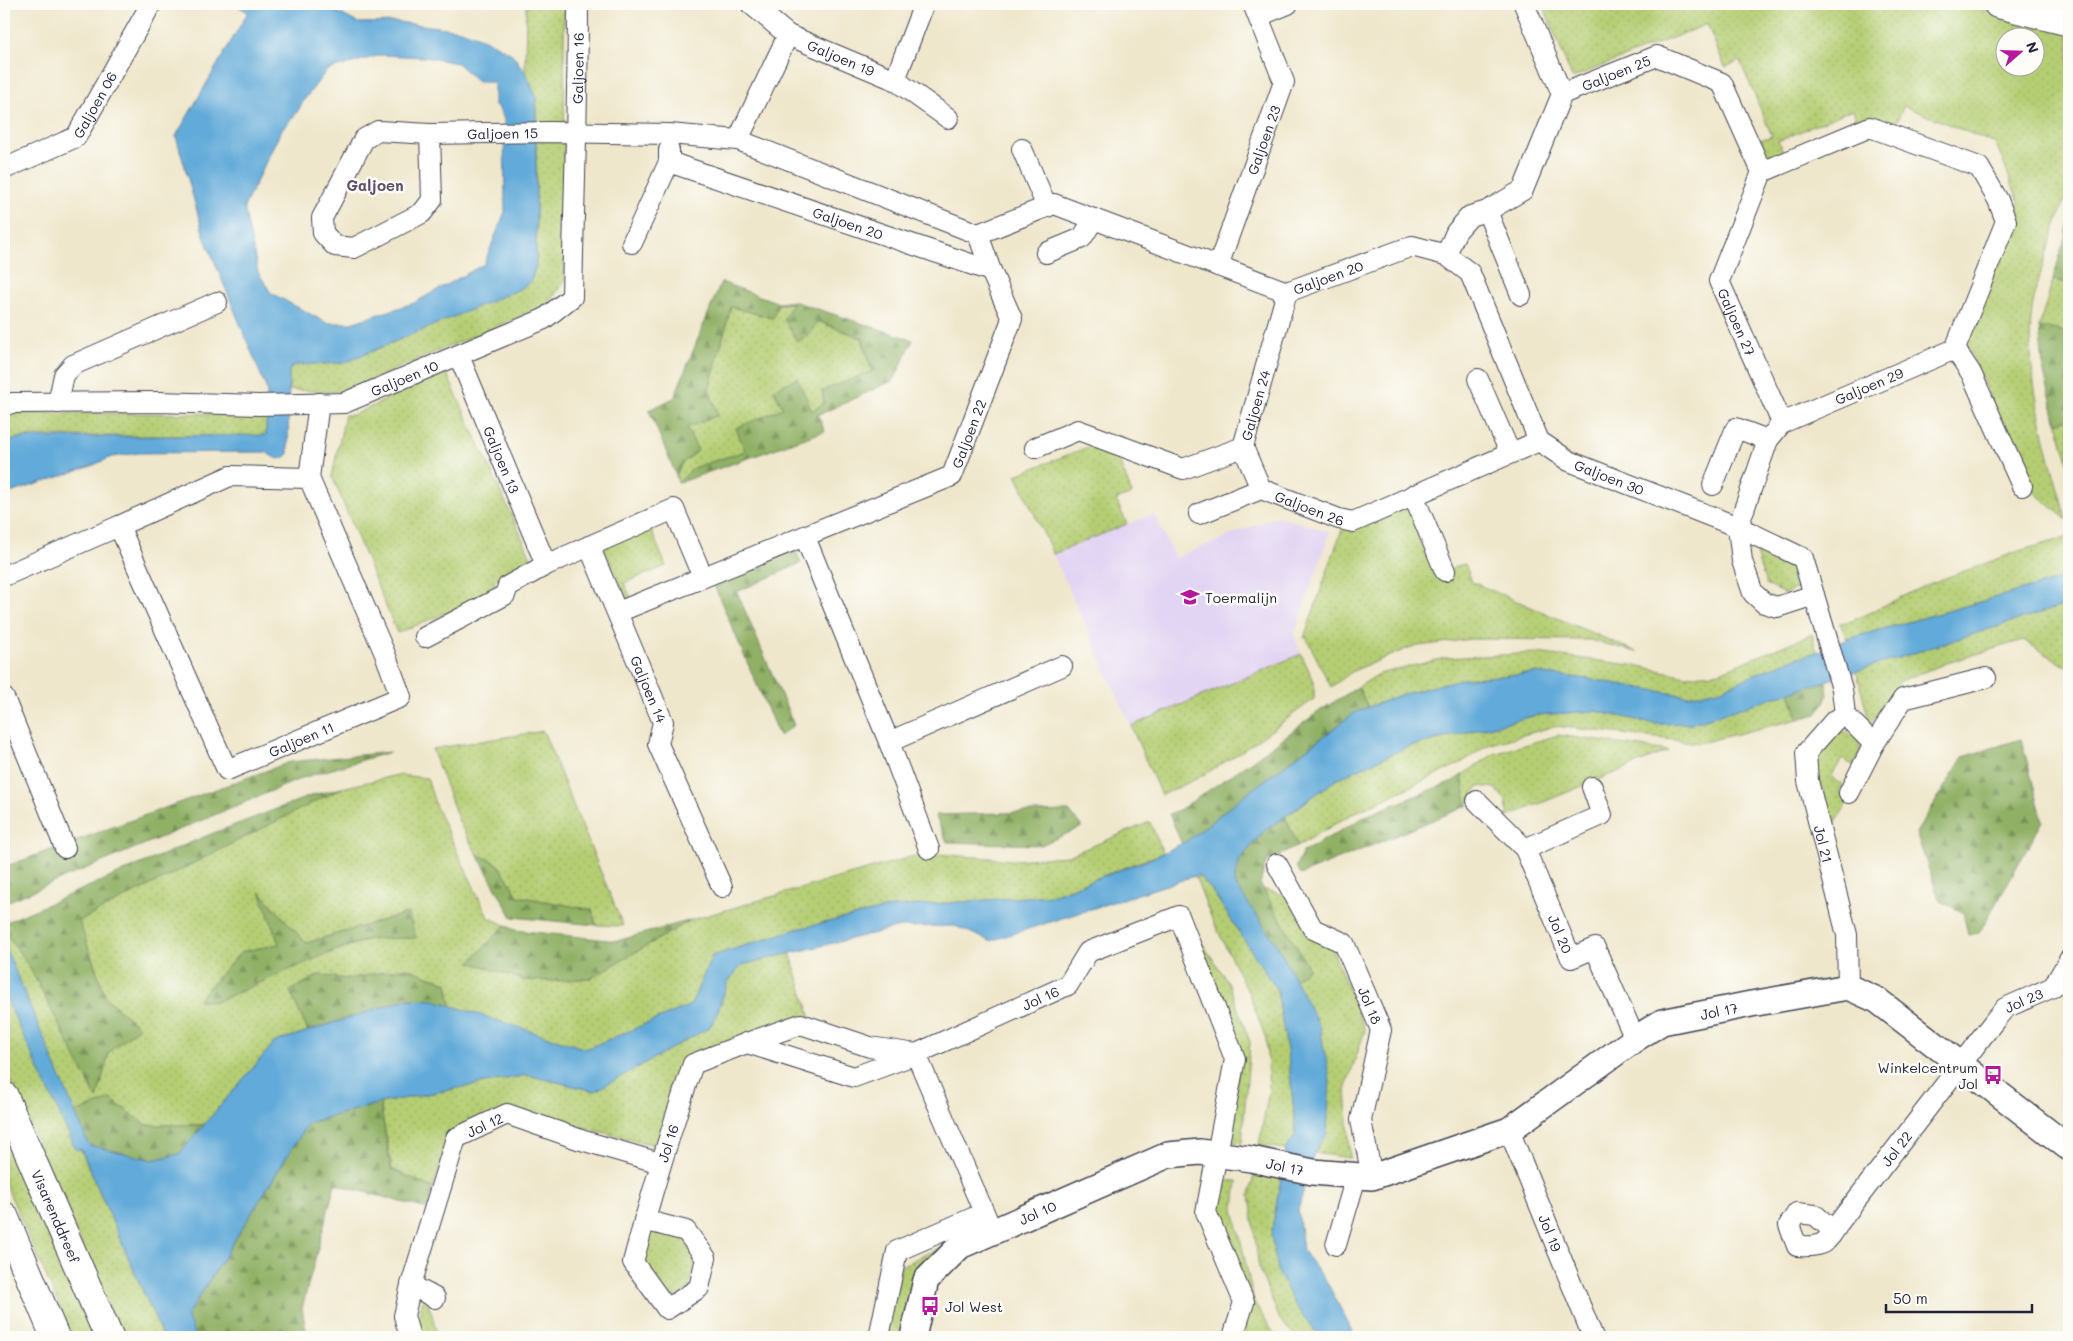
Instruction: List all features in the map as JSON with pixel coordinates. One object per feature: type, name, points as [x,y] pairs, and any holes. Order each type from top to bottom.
[{"type":"main road","points":[[1998,4],[2069,22]]},
{"type":"main road","name":"Visarenddreef","points":[[4,1096],[109,1337]]},
{"type":"main road","points":[[4,1216],[55,1337]]},
{"type":"street","name":"Galjoen 06","points":[[4,169],[76,137],[151,4]]},
{"type":"street","name":"Galjoen 16","points":[[575,133],[578,83],[578,4]]},
{"type":"street","name":"Galjoen 19","points":[[751,4],[788,35],[896,80],[948,118]]},
{"type":"street","points":[[896,80],[924,4]]},
{"type":"street","name":"Galjoen 23","points":[[1218,266],[1284,82],[1256,10],[1288,4]]},
{"type":"street","points":[[1524,4],[1562,94],[1523,190],[1487,211],[1470,216],[1456,232],[1446,255],[1470,273],[1539,441]]},
{"type":"street","points":[[738,140],[788,35]]},
{"type":"street","name":"Galjoen 25","points":[[1562,94],[1657,56],[1722,83],[1762,172]]},
{"type":"street","points":[[1762,172],[1870,127],[1979,167],[1998,200],[2006,221],[1955,349],[1971,373],[2022,486]]},
{"type":"street","name":"Galjoen 15","points":[[430,134],[432,200],[422,213],[354,248],[335,246],[322,233],[322,218],[364,139],[378,131],[430,134],[575,133]]},
{"type":"street","points":[[575,133],[668,134],[738,140],[978,234],[991,271]]},
{"type":"street","name":"Galjoen 10","points":[[4,406],[10,403],[158,402],[260,405],[344,403],[544,319],[572,297],[575,133]]},
{"type":"street","points":[[632,243],[669,162],[668,134]]},
{"type":"street","points":[[1022,149],[1047,207]]},
{"type":"street","name":"Galjoen 20","points":[[669,162],[991,271]]},
{"type":"street","name":"Galjoen 27","points":[[1762,172],[1719,281],[1782,423]]},
{"type":"street","name":"Galjoen 20","points":[[978,234],[1054,204],[1287,292],[1412,246],[1446,255]]},
{"type":"street","points":[[1487,211],[1521,295]]},
{"type":"street","points":[[1046,253],[1082,238],[1094,219]]},
{"type":"street","name":"Galjoen 22","points":[[618,612],[703,576],[804,538],[952,476],[1012,319],[991,271]]},
{"type":"street","name":"Galjoen 24","points":[[1035,448],[1078,430],[1183,468],[1243,447],[1287,292]]},
{"type":"street","points":[[58,404],[64,375],[73,365],[217,302]]},
{"type":"street","name":"Galjoen 29","points":[[1782,423],[1955,349]]},
{"type":"street","name":"Galjoen 13","points":[[459,356],[546,564]]},
{"type":"street","points":[[1478,379],[1510,454]]},
{"type":"street","points":[[4,576],[230,476],[309,478],[319,404]]},
{"type":"street","points":[[1782,423],[1768,440],[1738,528],[1742,561],[1753,593],[1764,603],[1778,607],[1814,595]]},
{"type":"street","points":[[1713,485],[1736,428],[1768,440]]},
{"type":"street","name":"Galjoen 26","points":[[1199,514],[1261,489],[1338,519],[1353,522],[1539,441]]},
{"type":"street","name":"Galjoen 30","points":[[1539,441],[1569,461],[1738,528],[1803,558],[1842,689],[1845,715]]},
{"type":"street","name":"Galjoen 26","points":[[1243,447],[1261,489]]},
{"type":"street","name":"Galjoen 11","points":[[119,526],[227,770],[401,697],[309,478]]},
{"type":"street","points":[[1413,495],[1445,571]]},
{"type":"street","points":[[425,637],[505,595],[508,586],[546,564],[674,509],[698,566]]},
{"type":"street","points":[[804,538],[889,742],[929,849]]},
{"type":"street","name":"Galjoen 14","points":[[589,546],[663,722],[658,744],[722,887]]},
{"type":"street","points":[[889,742],[1062,666]]},
{"type":"street","points":[[1849,794],[1874,744],[1903,699],[1986,678]]},
{"type":"street","points":[[4,698],[65,848]]},
{"type":"street","points":[[1845,715],[1874,744]]},
{"type":"street","name":"Jol 21","points":[[1845,715],[1834,720],[1806,752],[1808,781],[1847,935],[1848,987]]},
{"type":"street","points":[[1525,849],[1602,815],[1592,787]]},
{"type":"street","name":"Jol 20","points":[[1477,801],[1525,849],[1571,958],[1595,948],[1635,1039]]},
{"type":"street","name":"Jol 18","points":[[1277,864],[1313,929],[1344,944],[1381,1030],[1361,1120],[1364,1177]]},
{"type":"street","name":"Jol 16","points":[[747,1043],[854,1077],[916,1054],[1068,985],[1088,952],[1179,916],[1235,1060],[1216,1154]]},
{"type":"street","name":"Jol 23","points":[[1960,1065],[2005,1008],[2053,987],[2069,960]]},
{"type":"street","points":[[1848,987],[1877,1000],[2069,1148]]},
{"type":"street","name":"Jol 17","points":[[1216,1154],[1313,1172],[1364,1177],[1509,1130],[1635,1039],[1662,1022],[1848,987]]},
{"type":"street","name":"Jol 16","points":[[644,1220],[660,1163],[693,1064],[800,1024],[870,1047],[916,1054]]},
{"type":"street","points":[[916,1054],[988,1222]]},
{"type":"street","name":"Jol 22","points":[[1834,1231],[1960,1065]]},
{"type":"street","name":"Jol 12","points":[[410,1337],[404,1316],[410,1285],[456,1138],[507,1114],[581,1140],[660,1163]]},
{"type":"street","name":"Jol 19","points":[[1509,1130],[1592,1337]]},
{"type":"street","name":"Jol 10","points":[[879,1337],[897,1251],[988,1222],[1168,1156],[1200,1152],[1216,1154]]},
{"type":"street","points":[[1216,1154],[1206,1212],[1244,1302],[1233,1337]]},
{"type":"street","points":[[1336,1245],[1364,1177]]},
{"type":"street","name":"Jol 10","points":[[913,1337],[926,1280],[960,1246],[988,1222]]},
{"type":"street","points":[[410,1285],[435,1298]]},
{"type":"shaded area","name":"Toermalijn","points":[[1154,514],[1175,558],[1277,516],[1330,532],[1294,635],[1301,654],[1131,726],[1053,554]]},
{"type":"green space","points":[[526,4],[564,4],[565,281],[547,305],[342,392],[289,390],[289,370],[295,365],[344,363],[522,288],[531,281],[536,265],[536,96],[525,72]]},
{"type":"green space","points":[[1543,4],[1965,4],[2069,32],[2069,192],[2067,192],[2041,271],[2034,298],[2031,323],[2031,351],[2038,410],[2067,520],[2029,488],[1965,341],[2019,202],[1996,144],[1904,106],[1895,125],[1876,120],[1857,123],[1853,109],[1778,141],[1785,155],[1780,157],[1772,156],[1762,149],[1757,141],[1772,136],[1740,61],[1725,67],[1707,24],[1572,78]]},
{"type":"green space","points":[[2069,223],[2069,279],[2068,283],[2053,280]]},
{"type":"green space","points":[[2069,279],[2069,332],[2039,327],[2053,280],[2067,283]]},
{"type":"green space","points":[[721,282],[779,303],[793,301],[913,340],[894,380],[818,415],[825,431],[678,483],[693,468],[745,451],[736,428],[783,408],[774,389],[797,378],[812,411],[824,403],[822,391],[872,371],[862,338],[818,321],[809,335],[797,342],[784,319],[793,303],[778,304],[773,318],[731,307],[709,389],[718,415],[687,428],[698,451],[682,463],[676,475],[649,410],[674,398]]},
{"type":"green space","points":[[794,303],[809,335],[817,321],[862,338],[872,372],[822,391],[824,403],[812,411],[774,390],[783,408],[745,451],[693,468],[678,483],[676,475],[682,463],[698,451],[687,428],[718,415],[709,390],[731,307],[772,318],[778,304]]},
{"type":"green space","points":[[2039,327],[2069,332],[2069,419],[2057,423],[2044,373]]},
{"type":"green space","points":[[446,372],[534,564],[494,580],[498,592],[397,633],[332,476],[345,415],[353,415]]},
{"type":"green space","points":[[15,413],[267,414],[266,436],[35,436],[18,438],[4,444],[4,418]]},
{"type":"green space","points":[[2069,419],[2069,465],[2057,423]]},
{"type":"green space","points":[[1103,441],[1113,445],[1132,494],[1116,500],[1127,524],[1053,554],[1016,475]]},
{"type":"green space","points":[[1412,503],[1442,575],[1457,566],[1465,564],[1472,582],[1637,652],[1590,640],[1471,639],[1411,647],[1353,671],[1331,687],[1306,637],[1304,638],[1343,526]]},
{"type":"green space","points":[[649,525],[666,566],[624,583],[631,598],[627,600],[603,546]]},
{"type":"green space","points":[[2069,537],[2069,577],[1847,639],[1840,623],[1852,621],[1926,585],[2022,550]]},
{"type":"green space","points":[[1753,545],[1801,565],[1806,584],[1784,594],[1766,584]]},
{"type":"green space","points":[[795,548],[801,563],[737,592],[794,725],[779,736],[713,583]]},
{"type":"green space","points":[[2069,604],[2069,668],[2023,640],[1947,663],[1900,681],[1870,724],[1856,670]]},
{"type":"green space","points":[[1812,634],[1817,652],[1789,660],[1719,690],[1687,696],[1589,679],[1535,673],[1461,679],[1400,695],[1368,707],[1358,687],[1379,674],[1445,658],[1537,653],[1639,666],[1686,676],[1720,672]]},
{"type":"green space","points":[[1301,654],[1314,681],[1314,699],[1259,739],[1202,776],[1161,795],[1131,726]]},
{"type":"green space","points":[[1826,681],[1828,695],[1817,714],[1798,719],[1790,692]]},
{"type":"green space","points":[[1358,687],[1368,707],[1356,712],[1182,844],[1169,814],[1181,809],[1252,761],[1321,710]]},
{"type":"green space","points":[[1790,692],[1798,719],[1700,743],[1555,726],[1488,745],[1461,763],[1350,815],[1298,846],[1285,817],[1337,779],[1407,747],[1537,715],[1596,711],[1656,724],[1693,723]]},
{"type":"green space","points":[[1838,730],[1853,736],[1861,749],[1854,766],[1842,759],[1831,777],[1843,785],[1839,792],[1850,799],[1832,828],[1815,758]]},
{"type":"green space","points":[[543,731],[623,926],[596,925],[592,910],[518,896],[498,864],[477,854],[460,824],[432,749]]},
{"type":"green space","points":[[1558,735],[1668,751],[1507,817],[1506,801],[1495,788],[1478,786],[1467,806],[1462,775],[1494,754]]},
{"type":"green space","points":[[2021,739],[2043,821],[1979,933],[1968,935],[1963,912],[1940,901],[1916,833],[1963,757]]},
{"type":"green space","points":[[390,752],[305,777],[4,903],[4,867],[290,762]]},
{"type":"green space","points":[[397,775],[427,778],[436,807],[488,917],[505,925],[471,962],[524,980],[556,981],[591,978],[691,920],[925,853],[1013,860],[1068,856],[1150,822],[1163,853],[1052,895],[893,907],[797,929],[712,956],[691,1005],[586,1049],[451,1006],[447,983],[407,968],[347,979],[319,975],[290,991],[308,1031],[275,1042],[204,1125],[146,1125],[111,1099],[78,1143],[163,1337],[122,1337],[4,1066],[4,930],[30,968],[97,1098],[109,1052],[139,1027],[106,998],[79,921],[342,788]],"holes":[[[261,893],[306,943],[408,913],[413,938],[370,939],[198,1000],[241,952],[279,944]]]},
{"type":"green space","points":[[1462,775],[1467,806],[1300,875],[1296,866],[1303,852],[1368,815],[1453,781]]},
{"type":"green space","points":[[342,788],[79,921],[106,998],[139,1027],[109,1052],[97,1099],[30,968],[4,930],[4,923],[206,836],[313,795]]},
{"type":"green space","points":[[1069,811],[1082,827],[1041,845],[947,842],[935,815]]},
{"type":"green space","points":[[1285,817],[1298,846],[1266,862],[1260,884],[1309,968],[1295,980],[1277,945],[1233,883],[1240,859],[1263,832]]},
{"type":"green space","points":[[477,854],[498,864],[518,896],[592,910],[596,925],[512,917]]},
{"type":"green space","points":[[1198,875],[1211,889],[1277,990],[1289,1062],[1296,1134],[1286,1149],[1259,1145],[1269,1090],[1266,1039],[1250,996],[1211,917],[1195,876]]},
{"type":"green space","points":[[1263,889],[1291,897],[1328,939],[1365,1030],[1346,1087],[1350,1158],[1314,1153],[1327,1133],[1320,1028],[1295,980],[1308,968]]},
{"type":"green space","points":[[260,892],[306,943],[408,913],[416,938],[370,939],[335,950],[216,1002],[198,1000],[241,952],[279,944]]},
{"type":"green space","points":[[1185,917],[1228,982],[1250,1042],[1242,1143],[1228,1141],[1241,1052]]},
{"type":"green space","points":[[691,920],[591,978],[556,981],[524,980],[470,962],[505,925],[515,930],[617,941]]},
{"type":"green space","points":[[790,953],[811,1018],[684,1065],[659,1146],[508,1109],[450,1132],[433,1188],[392,1169],[380,1103],[527,1075],[595,1091],[716,1016],[728,982],[741,965]]},
{"type":"green space","points":[[406,968],[447,983],[451,1006],[434,1000],[407,999],[308,1031],[290,991],[319,975],[347,979]]},
{"type":"green space","points":[[111,1099],[146,1125],[204,1125],[179,1154],[153,1160],[78,1143],[67,1116]]},
{"type":"green space","points":[[380,1103],[391,1169],[433,1188],[427,1209],[335,1184],[302,1308],[307,1337],[196,1337],[187,1316],[308,1123]]},
{"type":"green space","points":[[4,1136],[94,1337],[73,1337],[4,1181]]},
{"type":"green space","points":[[1255,1169],[1282,1173],[1271,1235],[1296,1307],[1320,1337],[1296,1337],[1280,1320],[1259,1269],[1250,1195]]},
{"type":"green space","points":[[1220,1180],[1237,1181],[1234,1209],[1254,1302],[1276,1337],[1239,1337],[1246,1287],[1211,1196]]},
{"type":"green space","points":[[651,1231],[685,1238],[696,1256],[689,1290],[663,1301],[640,1266]]},
{"type":"green space","points":[[939,1248],[924,1266],[919,1277],[904,1337],[886,1337],[901,1266]]},
{"type":"green space","points":[[424,1297],[431,1311],[438,1337],[422,1337],[417,1321]]},
{"type":"water","points":[[234,4],[302,4],[333,10],[358,23],[398,22],[461,30],[487,40],[512,54],[525,72],[536,96],[536,265],[531,281],[522,288],[344,363],[295,365],[289,370],[288,455],[282,458],[279,459],[266,452],[138,453],[112,457],[89,467],[4,495],[4,444],[18,438],[266,435],[267,390],[204,236],[176,136],[248,12]],"holes":[[[381,55],[425,57],[457,63],[478,82],[494,82],[494,104],[504,119],[505,212],[484,264],[414,303],[351,323],[327,323],[271,293],[258,272],[244,207],[282,129],[296,114],[304,100],[327,70]]]},
{"type":"water","points":[[2069,577],[2069,604],[1693,723],[1656,724],[1596,711],[1537,715],[1407,747],[1337,779],[1263,832],[1240,859],[1234,883],[1277,945],[1320,1028],[1330,1080],[1327,1133],[1314,1153],[1298,1210],[1303,1251],[1329,1286],[1355,1337],[1320,1337],[1296,1307],[1277,1270],[1271,1235],[1286,1149],[1296,1134],[1289,1062],[1277,990],[1211,889],[1198,875],[990,941],[955,926],[900,927],[742,965],[728,982],[710,1027],[595,1091],[527,1075],[380,1103],[308,1123],[187,1316],[196,1337],[163,1337],[81,1149],[76,1150],[4,994],[4,944],[89,1145],[153,1160],[179,1154],[275,1042],[407,999],[434,1000],[586,1049],[691,1005],[712,956],[797,929],[893,907],[1052,895],[1150,859],[1187,841],[1242,797],[1356,712],[1400,695],[1461,679],[1535,673],[1589,679],[1687,696],[1719,690],[1789,660],[1817,652],[1851,638]]},
{"type":"place","name":"Toermalijn","points":[[1190,597]]},
{"type":"place","name":"Winkelcentrum Jol","points":[[1993,1075]]},
{"type":"place","name":"Jol West","points":[[930,1306]]},
{"type":"district","name":"Galjoen","points":[[375,185]]}]
